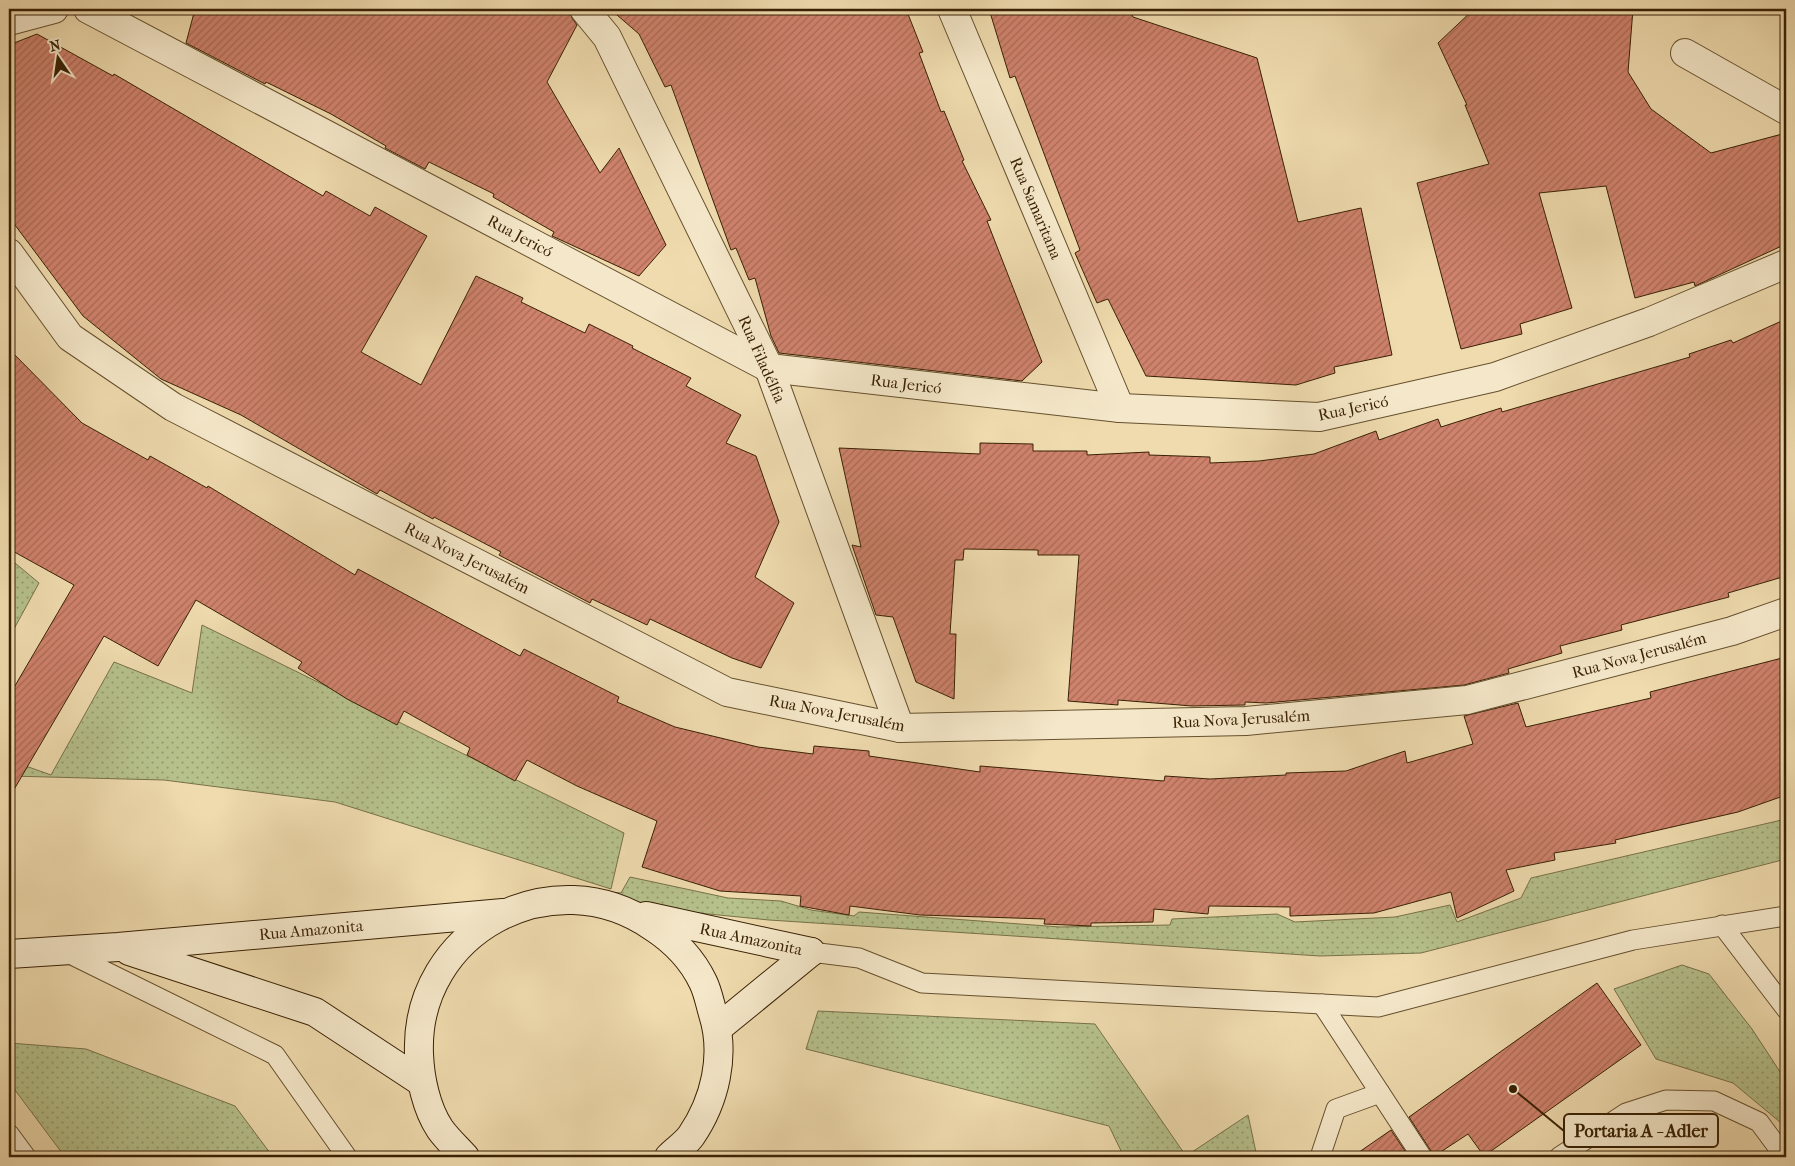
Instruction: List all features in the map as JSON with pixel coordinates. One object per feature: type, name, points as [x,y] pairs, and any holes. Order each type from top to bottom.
[{"type":"street","points":[[9,21],[54,9]]},
{"type":"street","name":"Rua Jericó","points":[[88,9],[769,368],[1120,408],[1318,418],[1495,377],[1649,322],[1786,264]]},
{"type":"street","name":"Rua Filadélfia","points":[[584,9],[608,37],[769,368],[900,728]]},
{"type":"street","name":"Rua Samaritana","points":[[952,9],[1120,408]]},
{"type":"street","points":[[1685,52],[1786,110]]},
{"type":"street","name":"Rua Nova Jerusalém","points":[[9,253],[70,337],[173,407],[727,692],[900,728],[1246,722],[1467,700],[1732,631],[1786,612]]},
{"type":"street","name":"Rua Amazonita","points":[[9,954],[118,947],[504,913],[546,900],[590,900],[633,913],[811,952]]},
{"type":"street","name":"Rua Amazonita","points":[[465,1157],[439,1128],[420,1081],[418,1031],[432,982],[462,941],[504,913]]},
{"type":"street","name":"Rua Amazonita","points":[[633,913],[674,941],[703,981],[718,1028],[719,1061],[712,1093],[689,1157]]},
{"type":"street","name":"Rua Amazonita","points":[[118,947],[315,1012],[420,1081]]},
{"type":"street","name":"Rua Amazonita","points":[[718,1028],[811,952]]},
{"type":"street","name":"Rua Amazonita","points":[[669,1157],[690,1136],[712,1093]]},
{"type":"lane","points":[[811,952],[859,958],[922,983],[1378,1007],[1633,940],[1786,916]]},
{"type":"lane","points":[[1722,925],[1786,1010]]},
{"type":"lane","points":[[63,950],[275,1055],[347,1157]]},
{"type":"lane","points":[[1322,1004],[1422,1157]]},
{"type":"lane","points":[[1320,1157],[1336,1109],[1380,1093]]},
{"type":"lane","points":[[1559,1157],[1626,1113],[1666,1100],[1714,1101],[1759,1122],[1785,1157]]},
{"type":"lane","points":[[9,1134],[26,1157]]},
{"type":"green space","points":[[9,558],[39,583],[9,638]]},
{"type":"green space","points":[[202,625],[624,833],[611,889],[335,802],[164,780],[9,776],[9,760],[51,775],[114,662],[192,693]]},
{"type":"green space","points":[[1786,819],[1786,859],[1421,953],[1320,956],[769,920],[558,899],[575,888],[621,893],[630,877],[728,898],[781,901],[811,910],[854,916],[859,912],[1060,927],[1170,925],[1172,919],[1277,914],[1295,922],[1395,917],[1450,905],[1457,922],[1521,898],[1531,878]]},
{"type":"green space","points":[[1682,965],[1709,974],[1752,1029],[1786,1081],[1786,1127],[1733,1083],[1656,1059],[1614,989]]},
{"type":"green space","points":[[818,1011],[1095,1024],[1186,1156],[1248,1115],[1257,1157],[1124,1157],[1109,1126],[806,1049]]},
{"type":"green space","points":[[9,1043],[86,1049],[235,1106],[273,1157],[65,1157],[9,1082]]},
{"type":"building","points":[[195,9],[569,9],[577,25],[547,82],[600,173],[619,148],[666,245],[639,276],[552,236],[554,232],[493,197],[494,194],[429,162],[425,169],[385,148],[386,146],[331,114],[266,82],[265,84],[186,43]]},
{"type":"building","points":[[610,9],[906,9],[923,52],[919,53],[941,112],[944,111],[964,160],[962,161],[991,220],[987,221],[1042,362],[1022,381],[779,353],[771,336],[755,278],[749,280],[736,248],[731,250],[671,85],[665,87],[639,34]]},
{"type":"building","points":[[989,9],[1130,9],[1133,17],[1257,58],[1298,222],[1361,208],[1392,355],[1334,367],[1335,373],[1296,385],[1146,376],[1108,299],[1097,303],[1075,253],[1080,250],[1015,76],[1010,78]]},
{"type":"building","points":[[1474,9],[1633,9],[1628,72],[1651,109],[1711,153],[1786,133],[1786,244],[1695,286],[1694,282],[1635,298],[1606,186],[1539,193],[1572,308],[1520,324],[1522,334],[1461,349],[1417,183],[1489,164],[1465,105],[1467,105],[1438,43]]},
{"type":"building","points":[[37,34],[113,76],[114,74],[323,196],[326,191],[370,216],[375,207],[427,236],[361,352],[421,385],[476,276],[523,298],[521,302],[585,333],[589,324],[633,346],[632,348],[691,378],[686,386],[741,415],[726,443],[756,456],[779,522],[755,577],[794,603],[761,668],[732,658],[650,619],[647,625],[592,599],[590,603],[499,555],[501,552],[434,517],[433,519],[380,490],[377,494],[241,415],[161,379],[83,316],[9,217],[9,45]]},
{"type":"building","points":[[1786,319],[1786,576],[1728,593],[1729,597],[1621,625],[1622,630],[1560,646],[1562,653],[1508,669],[1509,673],[1464,685],[1266,703],[1245,702],[1245,705],[1192,706],[1118,700],[1118,705],[1068,701],[1079,555],[1038,555],[1038,550],[964,549],[963,560],[955,560],[950,634],[956,634],[954,699],[916,682],[893,617],[876,615],[852,545],[861,547],[839,448],[980,454],[980,443],[1033,444],[1033,451],[1087,451],[1087,455],[1149,452],[1149,455],[1210,457],[1210,463],[1259,461],[1314,454],[1376,431],[1379,440],[1438,419],[1441,427],[1501,408],[1502,412],[1690,357],[1689,354],[1731,340],[1733,343]]},
{"type":"building","points":[[9,349],[82,423],[148,460],[150,456],[207,488],[208,486],[355,575],[358,569],[520,656],[524,649],[619,697],[617,702],[675,727],[758,747],[813,754],[814,746],[869,751],[869,756],[980,772],[980,766],[1164,781],[1165,776],[1210,779],[1286,775],[1286,773],[1346,771],[1405,751],[1407,763],[1473,744],[1464,716],[1518,703],[1526,727],[1651,698],[1650,692],[1786,657],[1786,795],[1738,812],[1615,840],[1616,843],[1554,853],[1555,860],[1506,870],[1514,891],[1457,918],[1451,892],[1374,913],[1290,916],[1290,907],[1209,906],[1208,914],[1154,909],[1153,922],[1091,923],[1091,926],[1044,924],[1045,919],[920,915],[850,906],[849,915],[800,906],[801,896],[720,891],[642,867],[657,821],[577,786],[527,760],[515,781],[467,755],[470,748],[404,711],[397,725],[347,699],[298,668],[302,662],[196,600],[158,666],[104,636],[9,798],[9,696],[74,585],[9,549]]},
{"type":"building","points":[[1597,983],[1641,1045],[1484,1156],[1468,1134],[1433,1157],[1409,1117]]},
{"type":"building","points":[[1391,1130],[1409,1157],[1352,1157]]},
{"type":"place","name":"Portaria A - Adler","points":[[1513,1089]]}]
